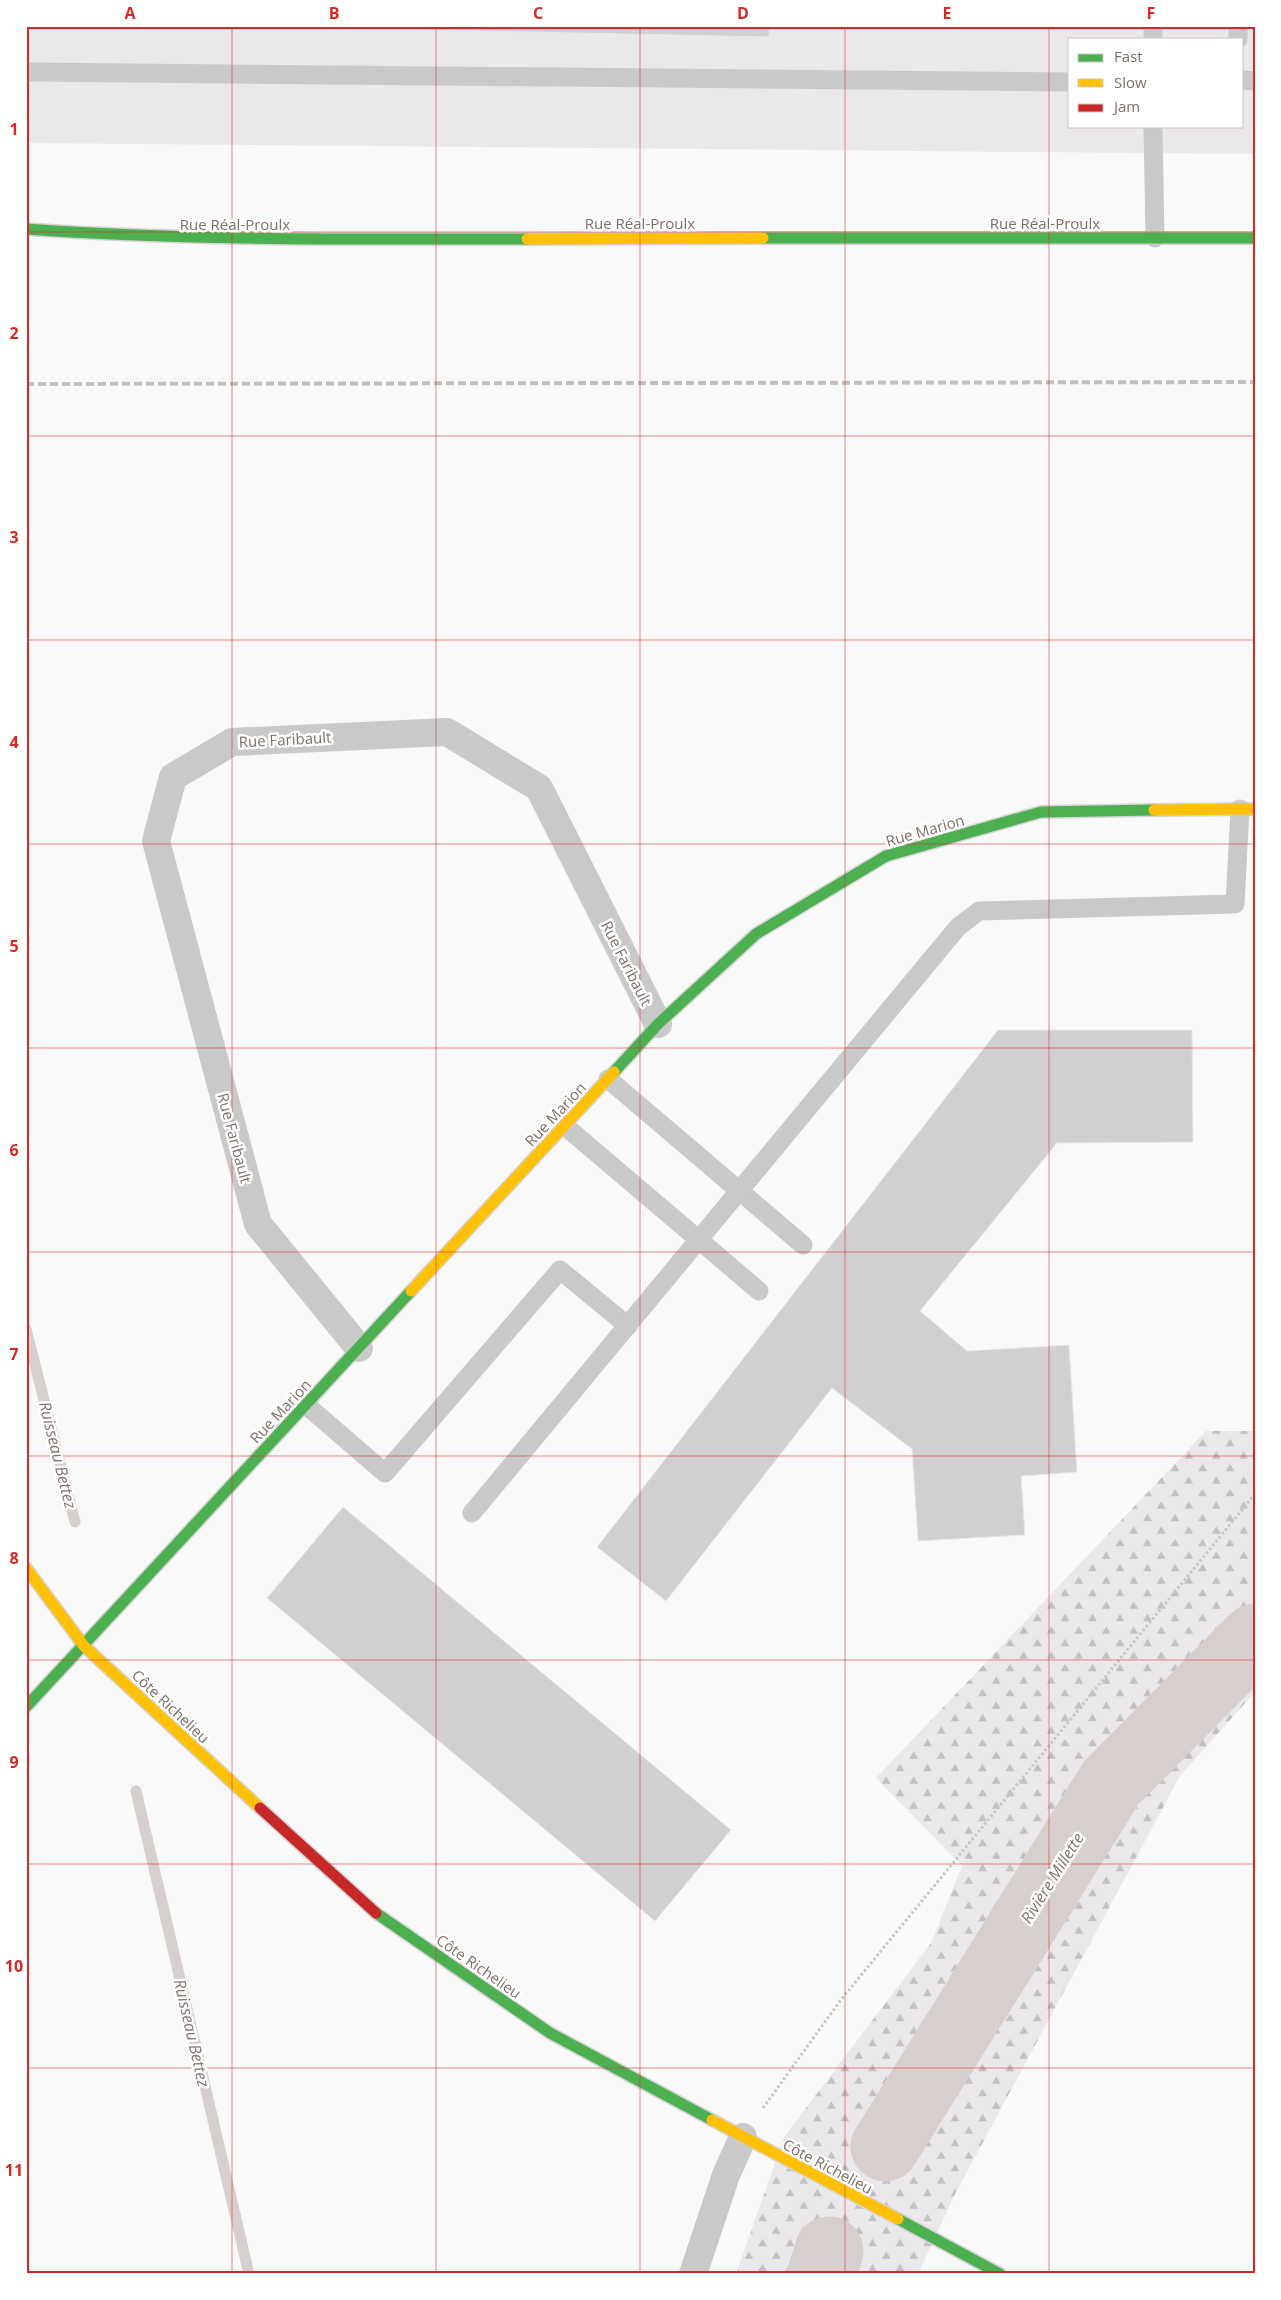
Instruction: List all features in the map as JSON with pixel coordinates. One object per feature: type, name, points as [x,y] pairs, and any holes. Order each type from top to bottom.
[{"type":"street","name":"Rue Réal-Proulx","points":[[26,229],[126,236],[222,239],[1255,238]]},
{"type":"street","name":"Rue Faribault","points":[[359,1348],[258,1224],[156,841],[173,777],[232,742],[447,732],[539,788],[658,1024]]},
{"type":"street","name":"Rue Marion","points":[[26,1707],[658,1024],[756,934],[886,856],[1041,812],[1248,809]]},
{"type":"street","name":"Côte Richelieu","points":[[26,1568],[84,1646],[367,1907],[550,2033],[1000,2274]]},
{"type":"street","points":[[693,2274],[726,2175],[743,2137]]},
{"type":"lane","points":[[26,72],[1068,82]]},
{"type":"lane","points":[[1153,128],[1155,238]]},
{"type":"lane","points":[[472,1513],[958,928],[979,911],[1235,904],[1248,809]]},
{"type":"lane","points":[[608,1079],[803,1245]]},
{"type":"lane","points":[[565,1126],[759,1291]]},
{"type":"lane","points":[[306,1405],[385,1473],[560,1270],[628,1326]]},
{"type":"path","points":[[743,2137],[840,2001],[1255,1494]]},
{"type":"shaded area","points":[[26,26],[1255,26],[1255,154],[26,143]]},
{"type":"green space","points":[[1206,1431],[1255,1431],[1255,1692],[1180,1776],[955,2194],[918,2274],[736,2274],[784,2137],[931,1943],[962,1866],[876,1778]]},
{"type":"building","points":[[240,26],[769,26],[769,37]]},
{"type":"building","points":[[998,1030],[1192,1030],[1193,1142],[1057,1143],[920,1311],[967,1351],[1069,1345],[1077,1472],[1021,1476],[1025,1535],[918,1541],[912,1449],[832,1388],[666,1601],[597,1547]]},
{"type":"building","points":[[343,1507],[731,1830],[655,1921],[267,1598]]},
{"type":"waterway","name":"Ruisseau Bettez","points":[[26,1329],[75,1522]]},
{"type":"waterway","name":"Rivière Millette","points":[[885,2147],[1111,1783],[1255,1638]]},
{"type":"waterway","name":"Ruisseau Bettez","points":[[136,1791],[249,2274]]},
{"type":"waterway","name":"Rivière Millette","points":[[822,2274],[829,2251]]},
{"type":"railway","points":[[26,384],[1255,382]]},
{"type":"traffic: fast","points":[[26,229],[151,236],[527,239]]},
{"type":"traffic: fast","points":[[763,238],[1255,238]]},
{"type":"traffic: fast","points":[[614,1072],[658,1024],[756,934],[886,856],[1041,812],[1154,810]]},
{"type":"traffic: fast","points":[[26,1707],[411,1291]]},
{"type":"traffic: fast","points":[[376,1913],[550,2033],[712,2120]]},
{"type":"traffic: fast","points":[[898,2219],[1000,2274]]},
{"type":"traffic: slow","points":[[527,239],[763,238]]},
{"type":"traffic: slow","points":[[1154,810],[1255,809]]},
{"type":"traffic: slow","points":[[411,1291],[614,1072]]},
{"type":"traffic: slow","points":[[26,1568],[84,1646],[260,1808]]},
{"type":"traffic: slow","points":[[712,2120],[898,2219]]},
{"type":"traffic: jam","points":[[260,1808],[376,1913]]}]
